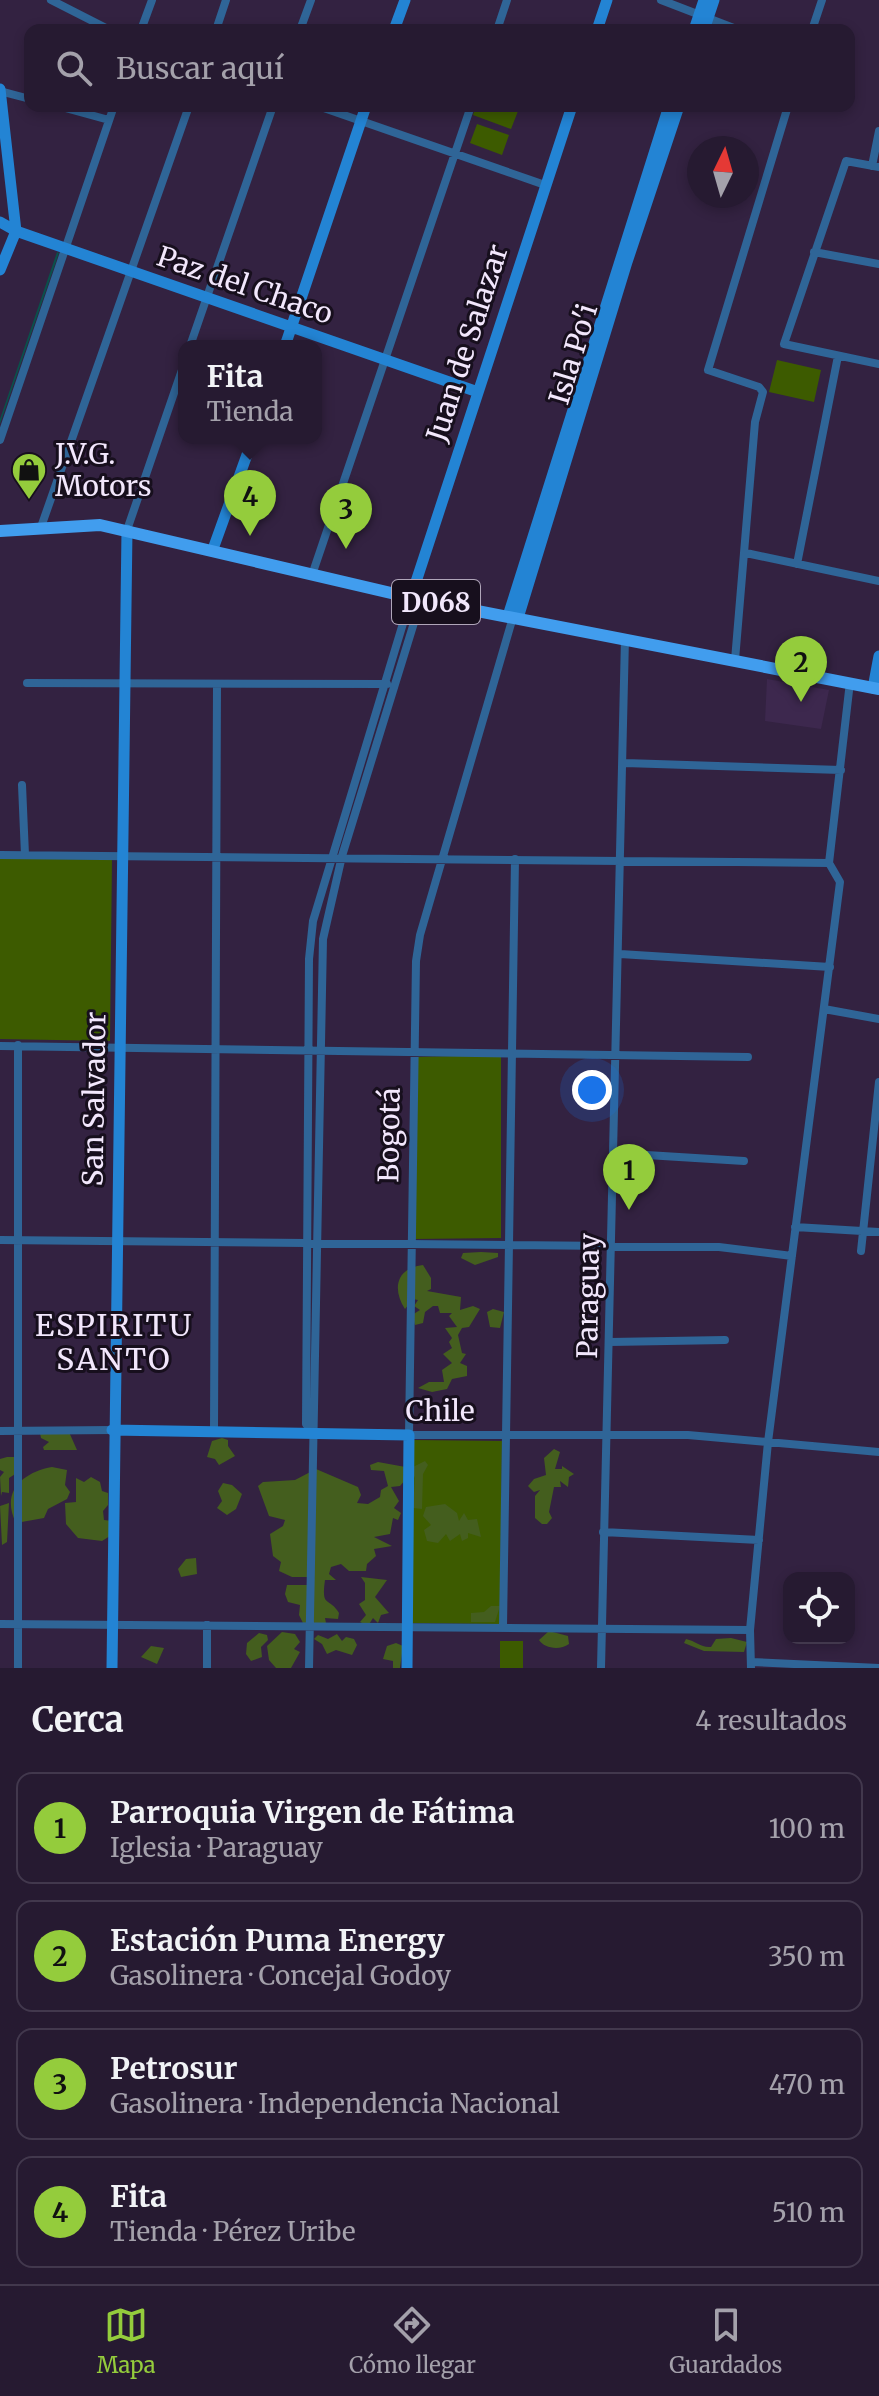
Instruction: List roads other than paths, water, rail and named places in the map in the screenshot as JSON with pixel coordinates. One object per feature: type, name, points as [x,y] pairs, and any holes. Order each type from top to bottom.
[{"type":"main road","name":"D068","points":[[0,531],[100,525],[416,598],[876,689]]},
{"type":"street","points":[[51,0],[98,24]]},
{"type":"street","points":[[143,24],[152,0]]},
{"type":"street","points":[[218,24],[226,0]]},
{"type":"street","points":[[302,24],[311,0]]},
{"type":"street","points":[[396,24],[405,0]]},
{"type":"street","points":[[499,24],[507,0]]},
{"type":"street","points":[[599,24],[607,0]]},
{"type":"street","points":[[661,0],[704,21]]},
{"type":"street","points":[[704,0],[704,21]]},
{"type":"street","points":[[704,21],[714,0]]},
{"type":"street","points":[[814,24],[822,0]]},
{"type":"street","points":[[0,270],[16,231],[0,90],[24,97]]},
{"type":"street","points":[[80,112],[109,120]]},
{"type":"street","points":[[0,440],[112,112]]},
{"type":"street","points":[[41,527],[187,112]]},
{"type":"street","points":[[192,340],[271,112]]},
{"type":"street","points":[[335,112],[545,185]]},
{"type":"street","points":[[287,340],[364,112]]},
{"type":"street","points":[[312,575],[469,112]]},
{"type":"street","name":"Juan de Salazar","points":[[416,598],[475,391],[570,112]]},
{"type":"street","name":"Isla Po'i","points":[[513,617],[667,112]]},
{"type":"street","name":"Isla Po'i","points":[[513,617],[677,112]]},
{"type":"street","points":[[735,660],[755,422],[763,392],[759,387],[708,370],[786,112]]},
{"type":"street","points":[[879,131],[876,166],[846,161],[784,344],[879,364]]},
{"type":"street","name":"Paz del Chaco","points":[[0,222],[16,231],[475,391]]},
{"type":"street","points":[[814,252],[879,264]]},
{"type":"street","points":[[797,564],[838,356]]},
{"type":"street","points":[[127,530],[178,381]]},
{"type":"street","points":[[213,549],[251,444]]},
{"type":"street","name":"San Salvador","points":[[112,1668],[112,1430],[127,530]]},
{"type":"street","points":[[746,553],[879,581]]},
{"type":"street","points":[[309,1668],[313,1433],[306,1340],[307,1051],[313,921],[385,684],[416,598]]},
{"type":"street","points":[[311,1392],[316,1340],[323,939],[342,856],[396,685],[416,598]]},
{"type":"street","name":"Bogotá","points":[[407,1668],[416,961],[513,617]]},
{"type":"street","name":"Paraguay","points":[[601,1668],[623,861],[625,637]]},
{"type":"street","points":[[876,689],[879,656]]},
{"type":"street","points":[[850,682],[829,863],[840,882],[768,1442],[750,1630],[751,1665],[879,1668]]},
{"type":"street","points":[[27,683],[396,685]]},
{"type":"street","points":[[214,1431],[212,1243],[217,686]]},
{"type":"street","points":[[625,763],[841,770]]},
{"type":"street","points":[[354,782],[364,785]]},
{"type":"street","points":[[22,785],[25,855]]},
{"type":"street","points":[[0,855],[829,863]]},
{"type":"street","points":[[503,1627],[515,859]]},
{"type":"street","points":[[620,954],[830,967]]},
{"type":"street","points":[[824,1009],[879,1019]]},
{"type":"street","points":[[18,1045],[21,1432],[18,1668]]},
{"type":"street","points":[[0,1046],[415,1053],[510,1051],[748,1057]]},
{"type":"street","points":[[861,1251],[879,1082]]},
{"type":"street","points":[[307,1151],[319,1151]]},
{"type":"street","points":[[614,1153],[744,1161]]},
{"type":"street","points":[[795,1227],[879,1232]]},
{"type":"street","points":[[0,1240],[719,1247],[792,1256]]},
{"type":"street","points":[[306,1340],[316,1340]]},
{"type":"street","points":[[610,1342],[725,1340]]},
{"type":"street","name":"Chile","points":[[0,1431],[608,1437],[688,1435],[879,1452]]},
{"type":"street","points":[[603,1532],[759,1540]]},
{"type":"street","points":[[0,1624],[750,1630]]},
{"type":"street","points":[[207,1625],[207,1668]]},
{"type":"place","name":"J.V.G. Motors","points":[[29,501]]},
{"type":"place","name":"Fita","points":[[250,536]]},
{"type":"place","name":"Petrosur","points":[[346,549]]},
{"type":"place","name":"Estación Puma Energy","points":[[801,702]]},
{"type":"place","name":"Parroquia Virgen de Fátima","points":[[629,1210]]},
{"type":"district","name":"ESPIRITU SANTO","points":[[114,1342]]}]
